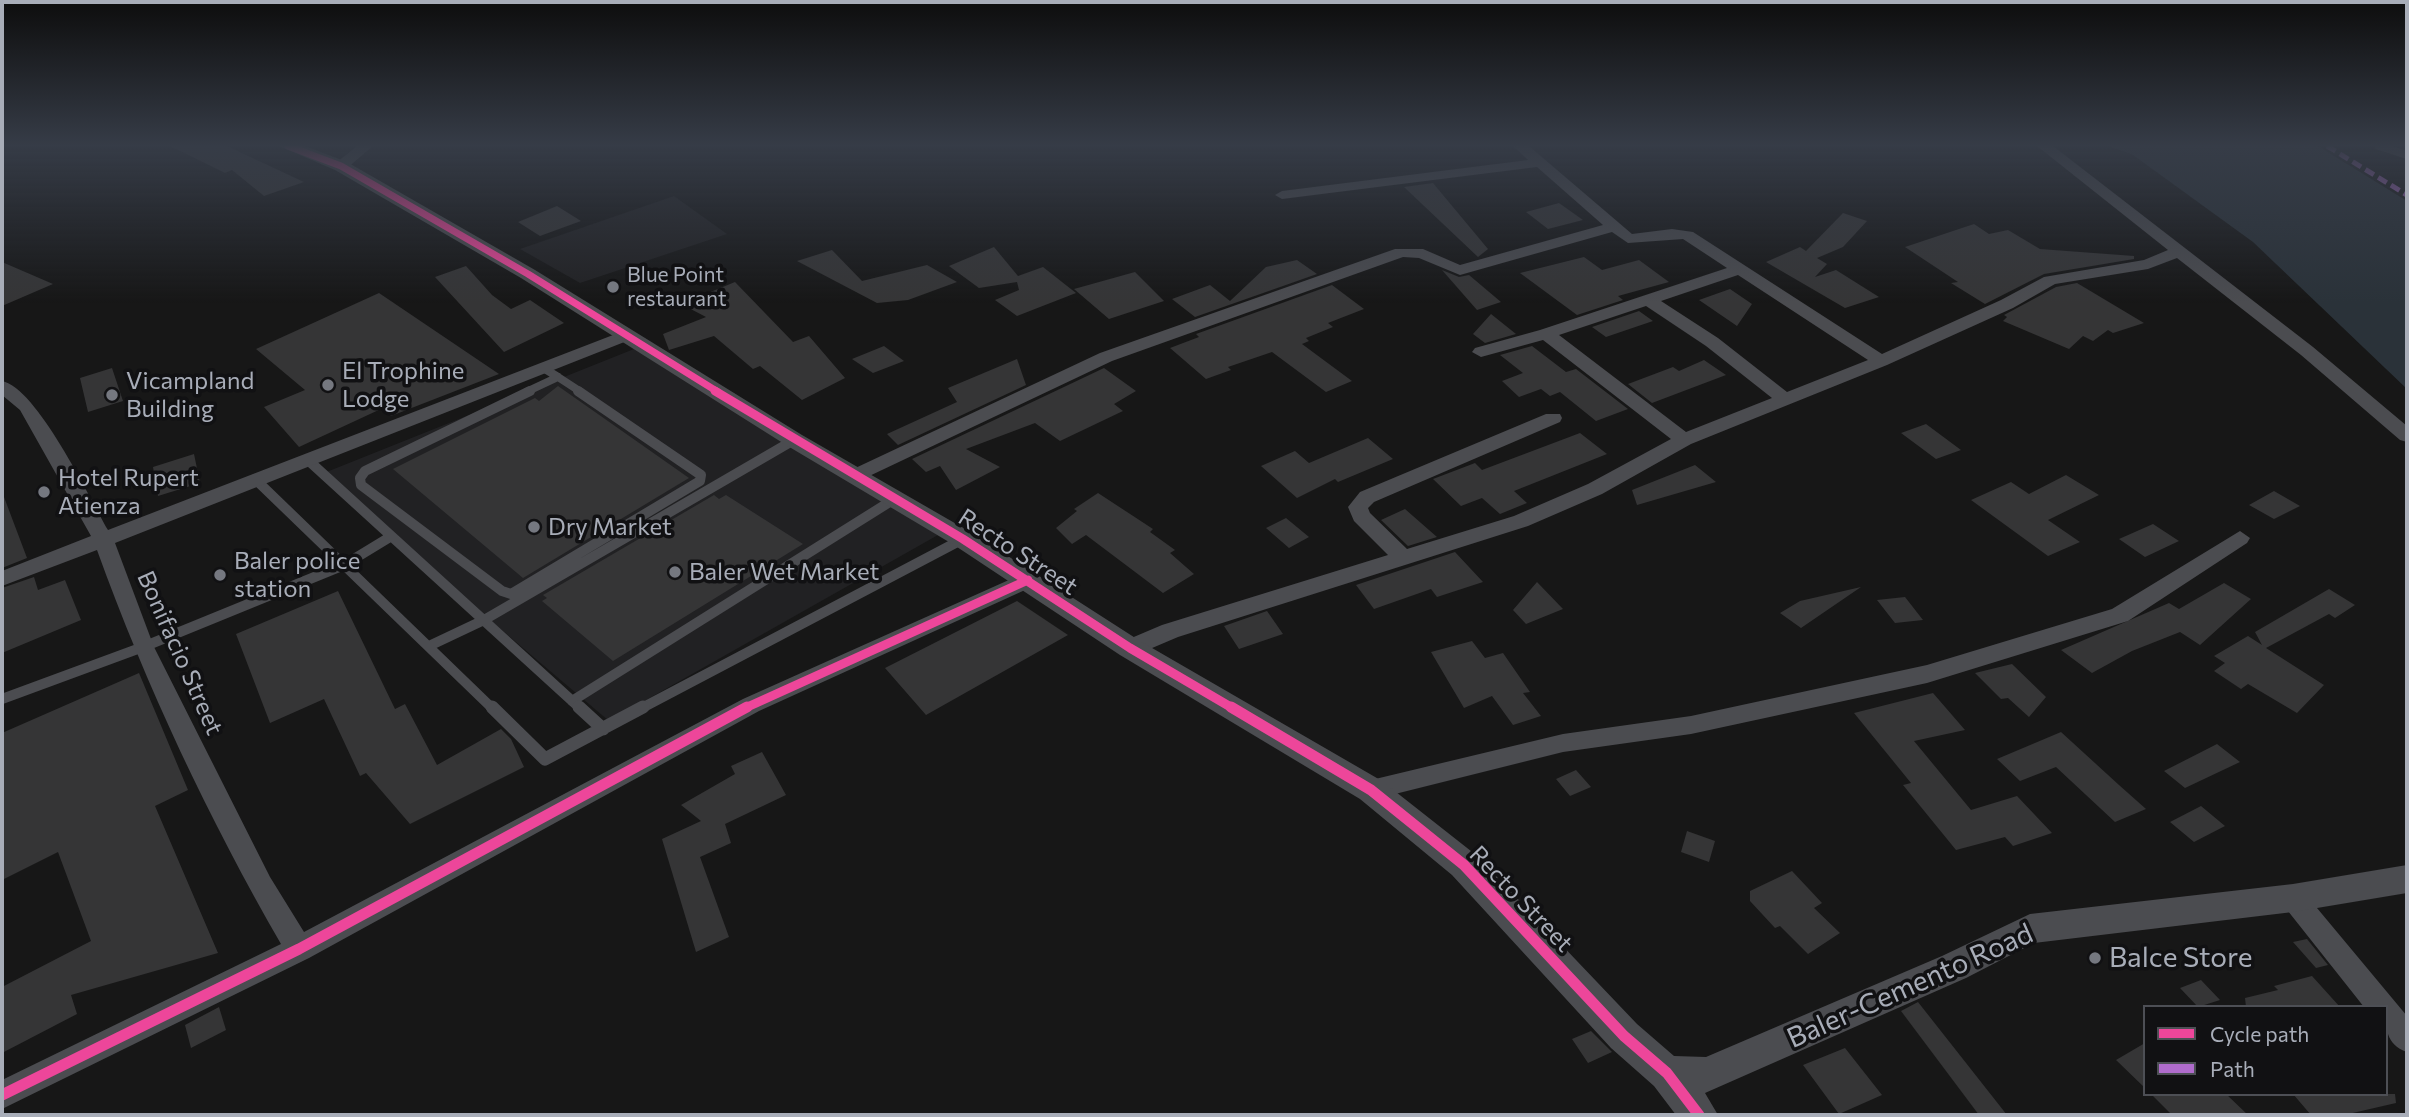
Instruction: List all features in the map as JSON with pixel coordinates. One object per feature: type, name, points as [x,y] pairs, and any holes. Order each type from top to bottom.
[{"type":"street","name":"Recto Street","points":[[395,198],[626,335],[794,440],[963,539],[1130,648],[1371,790],[1464,865],[1624,1036],[1667,1073],[1699,1115]]},
{"type":"street","points":[[1581,198],[1628,238],[1638,239],[1665,232],[1687,234],[1881,361]]},
{"type":"street","points":[[2112,198],[2307,351],[2407,436]]},
{"type":"street","points":[[856,475],[1106,357],[1401,252],[1423,251],[1442,266],[1460,270],[1616,226]]},
{"type":"street","points":[[1130,648],[1170,631],[1521,522],[1595,489],[1684,440],[1783,398],[1881,361],[2007,304],[2050,280],[2148,264],[2180,251]]},
{"type":"street","points":[[1481,352],[1546,334],[1741,269]]},
{"type":"street","points":[[1649,301],[1712,342],[1783,398]]},
{"type":"street","points":[[1546,334],[1684,440]]},
{"type":"street","points":[[2,579],[255,479],[552,373],[626,335]]},
{"type":"street","name":"Bonifacio Street","points":[[2,386],[27,407],[103,539],[143,647],[261,885],[299,949]]},
{"type":"street","points":[[1403,558],[1361,516],[1358,506],[1367,497],[1553,418]]},
{"type":"street","points":[[1371,790],[1563,743],[1691,725],[1927,674],[2120,615],[2239,538]]},
{"type":"street","points":[[2,1095],[299,949],[751,705],[1028,580]]},
{"type":"street","name":"Baler-Cemento Road","points":[[1667,1073],[1707,1075],[1954,967],[2030,929],[2293,898],[2407,879]]},
{"type":"street","points":[[2293,898],[2380,1005]]},
{"type":"street","points":[[2388,1014],[2407,1038]]},
{"type":"lane","points":[[552,373],[695,469],[701,475],[700,481],[511,594],[502,591],[361,485],[360,478],[365,471],[552,373]]},
{"type":"lane","points":[[429,646],[484,621],[794,440]]},
{"type":"lane","points":[[309,461],[603,729]]},
{"type":"lane","points":[[255,479],[545,759],[963,539]]},
{"type":"lane","points":[[572,701],[896,498]]},
{"type":"lane","points":[[2,699],[143,647],[344,565],[390,537]]},
{"type":"shaded area","points":[[668,198],[677,198],[727,234],[580,283],[520,249]]},
{"type":"shaded area","points":[[2192,198],[2402,198],[2407,201],[2407,389],[2253,242]]},
{"type":"shaded area","points":[[639,347],[938,535],[609,721],[319,475]]},
{"type":"building","points":[[1416,198],[1446,198],[1488,249],[1478,257]]},
{"type":"building","points":[[1559,203],[1583,220],[1548,229],[1526,212]]},
{"type":"building","points":[[557,206],[581,221],[540,236],[518,222]]},
{"type":"building","points":[[1843,213],[1867,221],[1843,247],[1817,258],[1827,264],[1815,277],[1836,270],[1879,297],[1845,308],[1766,262],[1800,247],[1806,251]]},
{"type":"building","points":[[1974,224],[1989,234],[2008,230],[2040,249],[2134,256],[2134,259],[2044,274],[1985,304],[1951,283],[1958,282],[1905,247]]},
{"type":"building","points":[[994,247],[1018,276],[1043,267],[1076,293],[1017,316],[995,300],[1019,290],[1017,282],[979,288],[949,266]]},
{"type":"building","points":[[832,250],[862,281],[927,265],[957,282],[908,300],[877,303],[797,261]]},
{"type":"building","points":[[1584,257],[1602,270],[1639,260],[1669,282],[1618,296],[1623,300],[1577,315],[1520,273]]},
{"type":"building","points":[[1297,260],[1317,274],[1195,317],[1172,299],[1210,285],[1230,301],[1266,267]]},
{"type":"building","points":[[2,262],[53,284],[2,306]]},
{"type":"building","points":[[466,266],[492,295],[511,309],[530,300],[564,323],[504,352],[435,277]]},
{"type":"building","points":[[1442,270],[1459,277],[1469,275],[1501,302],[1477,310]]},
{"type":"building","points":[[1135,272],[1164,301],[1109,319],[1074,289]]},
{"type":"building","points":[[735,282],[793,342],[809,336],[845,378],[802,400],[760,366],[753,369],[714,336],[669,350],[663,334],[706,317],[681,304]]},
{"type":"building","points":[[2077,283],[2144,323],[2113,333],[2108,330],[2093,341],[2083,336],[2069,349],[2003,321],[2007,317],[2004,315],[2056,287]]},
{"type":"building","points":[[1332,285],[1364,309],[1328,323],[1333,327],[1306,338],[1309,341],[1302,344],[1352,381],[1326,392],[1272,352],[1228,367],[1231,370],[1206,379],[1170,348],[1199,337],[1196,334]]},
{"type":"building","points":[[1730,289],[1752,304],[1737,326],[1699,300]]},
{"type":"building","points":[[379,293],[499,374],[391,416],[383,408],[299,447],[264,407],[305,390],[256,349]]},
{"type":"building","points":[[1639,311],[1653,321],[1606,337],[1592,327]]},
{"type":"building","points":[[1491,314],[1516,334],[1485,343],[1473,334]]},
{"type":"building","points":[[884,346],[904,361],[873,373],[852,359]]},
{"type":"building","points":[[1532,346],[1566,372],[1576,369],[1628,409],[1596,421],[1560,392],[1550,396],[1541,389],[1519,397],[1502,381],[1523,373],[1500,355]]},
{"type":"building","points":[[1017,359],[1026,385],[898,445],[887,434],[957,402],[948,388]]},
{"type":"building","points":[[1704,360],[1726,375],[1652,403],[1628,384],[1673,367],[1679,371]]},
{"type":"building","points":[[112,368],[123,401],[88,412],[80,378]]},
{"type":"building","points":[[1104,368],[1136,391],[1114,404],[1123,411],[1060,441],[1035,423],[966,449],[1000,467],[956,490],[940,466],[926,472],[912,459]]},
{"type":"building","name":"Dry Market","points":[[558,386],[689,478],[523,578],[393,469],[535,398],[539,401]]},
{"type":"building","points":[[1926,424],[1961,450],[1936,459],[1901,433]]},
{"type":"building","points":[[1580,433],[1607,454],[1514,491],[1527,503],[1500,514],[1482,498],[1461,506],[1433,479],[1475,463],[1482,470]]},
{"type":"building","points":[[1368,438],[1393,459],[1338,482],[1335,479],[1297,498],[1261,466],[1295,451],[1309,463]]},
{"type":"building","points":[[194,454],[200,483],[158,496],[153,467]]},
{"type":"building","points":[[1695,465],[1716,482],[1637,505],[1632,490]]},
{"type":"building","points":[[2066,475],[2099,495],[2048,520],[2080,542],[2048,556],[1971,500],[2011,482],[2029,494]]},
{"type":"building","points":[[2274,491],[2300,506],[2274,519],[2249,505]]},
{"type":"building","points":[[1098,493],[1153,529],[1150,532],[1175,550],[1170,553],[1194,574],[1163,593],[1086,535],[1072,544],[1056,528],[1077,511],[1074,509]]},
{"type":"building","name":"Baler Wet Market","points":[[714,495],[719,499],[726,495],[803,544],[613,661],[542,601],[547,598],[543,595]]},
{"type":"building","points":[[2,497],[27,558],[2,568]]},
{"type":"building","points":[[1405,509],[1437,537],[1408,546],[1381,520]]},
{"type":"building","points":[[1286,518],[1309,537],[1289,548],[1266,528]]},
{"type":"building","points":[[2153,524],[2179,541],[2145,557],[2119,539]]},
{"type":"building","points":[[1455,552],[1483,582],[1437,597],[1431,589],[1374,609],[1356,585]]},
{"type":"building","points":[[34,577],[38,590],[65,580],[81,620],[2,653],[2,588]]},
{"type":"building","points":[[1537,582],[1563,609],[1526,624],[1513,610]]},
{"type":"building","points":[[2224,583],[2251,599],[2200,645],[2180,632],[2132,651],[2092,673],[2061,650],[2169,603],[2179,609]]},
{"type":"building","points":[[1861,587],[1801,628],[1780,613],[1800,601]]},
{"type":"building","points":[[2329,589],[2355,605],[2335,618],[2329,614],[2266,648],[2324,685],[2297,713],[2248,684],[2241,689],[2214,671],[2225,663],[2214,656],[2248,636],[2262,645],[2255,632]]},
{"type":"building","points":[[338,591],[395,709],[405,704],[437,765],[501,729],[511,739],[524,767],[410,824],[366,773],[360,776],[324,699],[270,723],[236,634]]},
{"type":"building","points":[[1905,597],[1923,620],[1895,623],[1877,600]]},
{"type":"building","points":[[1017,601],[1068,635],[926,715],[885,668]]},
{"type":"building","points":[[1267,611],[1283,634],[1239,649],[1224,626]]},
{"type":"building","points":[[1472,641],[1485,658],[1503,653],[1530,692],[1523,693],[1541,716],[1513,725],[1492,696],[1464,708],[1431,652]]},
{"type":"building","points":[[2012,664],[2046,697],[2029,717],[2008,698],[2001,699],[1975,673]]},
{"type":"building","points":[[139,673],[188,790],[155,806],[218,953],[71,995],[77,1014],[2,1053],[2,987],[91,941],[58,852],[2,880],[2,733]]},
{"type":"building","points":[[1933,693],[1965,730],[1914,741],[1971,810],[2017,796],[2052,833],[2013,846],[2005,837],[1956,850],[1903,785],[1911,783],[1854,713]]},
{"type":"building","points":[[2061,732],[2146,809],[2115,822],[2056,767],[2020,781],[1997,759]]},
{"type":"building","points":[[2217,744],[2240,762],[2185,788],[2164,771]]},
{"type":"building","points":[[762,752],[786,795],[725,824],[731,843],[700,857],[729,937],[696,952],[662,839],[701,821],[681,805],[735,774],[731,766]]},
{"type":"building","points":[[1576,770],[1591,787],[1570,796],[1556,779]]},
{"type":"building","points":[[2201,806],[2225,826],[2194,842],[2170,822]]},
{"type":"building","points":[[1687,831],[1715,841],[1709,862],[1681,852]]},
{"type":"building","points":[[1792,871],[1822,903],[1814,908],[1840,933],[1808,954],[1780,926],[1775,928],[1750,901],[1750,891]]},
{"type":"building","points":[[2307,939],[2328,965],[2316,968],[2293,942]]},
{"type":"building","points":[[2312,976],[2338,1005],[2246,1005],[2245,998],[2278,990],[2274,986]]},
{"type":"building","points":[[2201,980],[2220,1000],[2196,1005],[2180,988]]},
{"type":"building","points":[[1918,1002],[2007,1115],[1979,1115],[1901,1011]]},
{"type":"building","points":[[219,1007],[226,1030],[191,1048],[185,1025]]},
{"type":"building","points":[[1591,1031],[1612,1052],[1588,1063],[1572,1039]]},
{"type":"building","points":[[2143,1044],[2143,1086],[2116,1060]]},
{"type":"building","points":[[1845,1048],[1882,1095],[1839,1114],[1803,1065]]},
{"type":"building","points":[[2395,1094],[2396,1103],[2344,1115],[2311,1115],[2295,1096]]},
{"type":"building","points":[[2153,1096],[2228,1096],[2248,1115],[2172,1115]]},
{"type":"cycle path","points":[[397,198],[528,274],[794,440],[963,539],[1130,648],[1371,790],[1464,865],[1624,1036],[1667,1073],[1699,1115]]},
{"type":"cycle path","points":[[2,1095],[299,949],[751,705],[1028,580]]},
{"type":"place","name":"Blue Point restaurant","points":[[613,287]]},
{"type":"place","name":"El Trophine Lodge","points":[[328,385]]},
{"type":"place","name":"Vicampland Building","points":[[112,395]]},
{"type":"place","name":"Hotel Rupert Atienza","points":[[44,492]]},
{"type":"place","name":"Dry Market","points":[[534,527]]},
{"type":"place","name":"Baler Wet Market","points":[[675,572]]},
{"type":"place","name":"Baler police station","points":[[220,575]]},
{"type":"place","name":"Balce Store","points":[[2095,958]]}]
